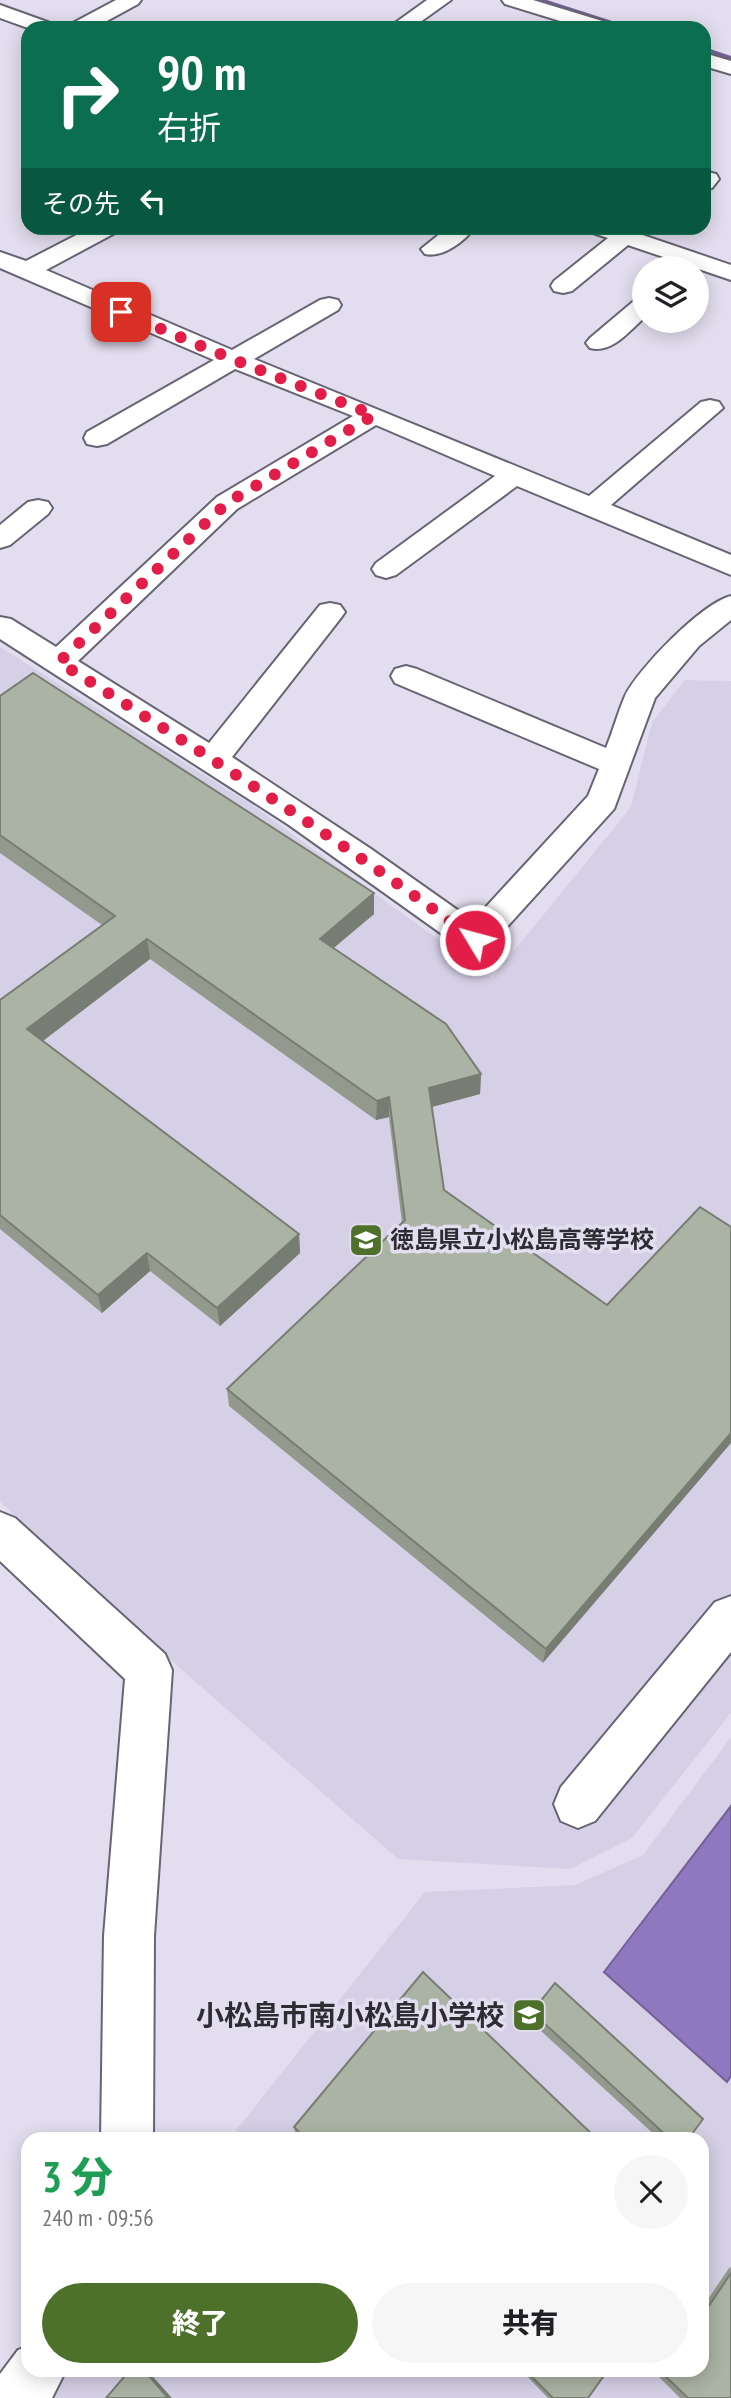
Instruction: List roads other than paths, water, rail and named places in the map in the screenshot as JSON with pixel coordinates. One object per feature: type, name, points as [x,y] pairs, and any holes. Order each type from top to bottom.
[{"type":"street","points":[[91,21],[131,0]]},
{"type":"street","points":[[409,21],[441,0]]},
{"type":"street","points":[[512,0],[587,21]]},
{"type":"street","points":[[0,11],[27,21]]},
{"type":"street","points":[[711,61],[731,68]]},
{"type":"street","points":[[26,271],[94,235]]},
{"type":"street","points":[[433,249],[452,235]]},
{"type":"street","points":[[563,286],[638,235],[676,256]]},
{"type":"street","points":[[0,260],[731,566]]},
{"type":"street","points":[[709,268],[731,273]]},
{"type":"street","points":[[97,438],[329,305]]},
{"type":"street","points":[[599,343],[632,314]]},
{"type":"street","points":[[591,508],[710,408]]},
{"type":"street","points":[[59,662],[227,503],[374,415]]},
{"type":"street","points":[[386,569],[514,475]]},
{"type":"street","points":[[0,539],[38,508]]},
{"type":"street","points":[[0,626],[209,758],[391,878],[475,940],[603,801],[614,763],[641,695],[688,639],[731,606]]},
{"type":"street","points":[[209,758],[225,747],[331,612]]},
{"type":"street","points":[[406,676],[614,763]]},
{"type":"street","points":[[0,1532],[149,1671],[129,1936],[128,2132]]},
{"type":"street","points":[[578,1804],[731,1617]]},
{"type":"street","points":[[17,2398],[33,2377]]},
{"type":"waterway","points":[[538,0],[607,21]]},
{"type":"waterway","points":[[711,52],[731,59]]},
{"type":"place","name":"徳島県立小松島高等学校","points":[[366,1240]]},
{"type":"place","name":"小松島市南小松島小学校","points":[[529,2015]]}]
